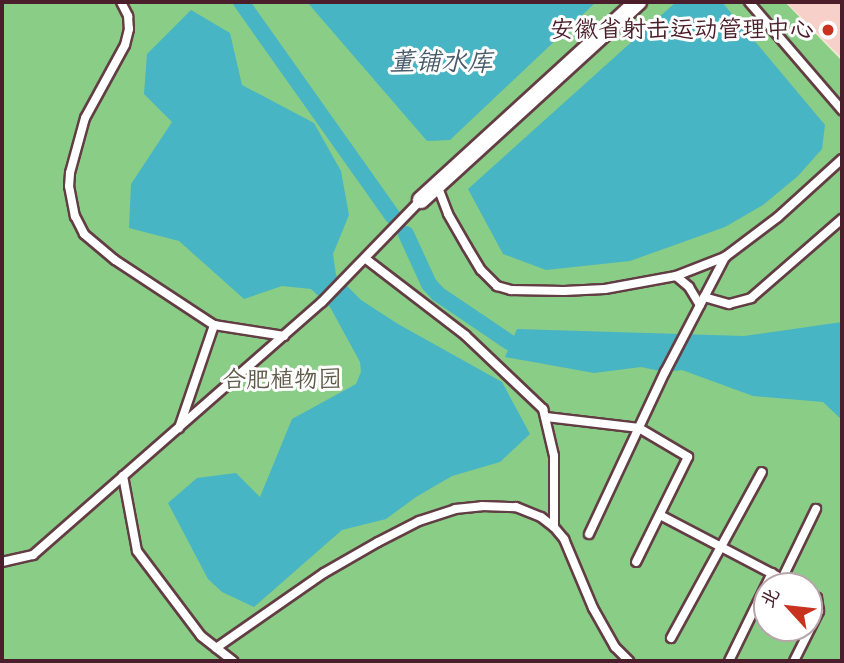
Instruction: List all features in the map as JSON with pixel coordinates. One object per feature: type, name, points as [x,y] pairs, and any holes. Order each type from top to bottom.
[{"type":"street","points":[[421,200],[638,2]]},
{"type":"lane","points":[[121,2],[128,16],[129,29],[125,45],[85,118],[71,173],[71,198],[75,216],[84,234],[114,260],[214,324],[284,336]]},
{"type":"lane","points":[[749,2],[842,110]]},
{"type":"lane","points":[[437,185],[467,247],[481,270],[497,286],[564,291],[605,289],[676,276],[725,257],[778,216],[842,159]]},
{"type":"lane","points":[[2,562],[33,555],[322,302],[421,200]]},
{"type":"lane","points":[[676,276],[702,301],[729,304],[751,298],[842,219]]},
{"type":"lane","points":[[589,534],[665,372],[725,257]]},
{"type":"lane","points":[[366,259],[465,335],[538,402],[546,417],[554,456],[554,527]]},
{"type":"lane","points":[[178,429],[214,324]]},
{"type":"lane","points":[[546,417],[639,428],[688,457],[636,562]]},
{"type":"lane","points":[[671,638],[762,472]]},
{"type":"lane","points":[[123,476],[137,551],[201,636],[233,661]]},
{"type":"lane","points":[[216,648],[324,573],[419,522],[454,509],[505,507],[541,517],[564,539],[593,608],[615,647],[629,661]]},
{"type":"lane","points":[[785,572],[816,509]]},
{"type":"lane","points":[[660,514],[770,572]]},
{"type":"lane","points":[[729,661],[753,612]]},
{"type":"lane","points":[[794,661],[804,642]]},
{"type":"shaded area","name":"安徽省射击运动管理中心","points":[[786,2],[842,2],[842,58]]},
{"type":"green space","name":"合肥植物园","points":[[2,2],[785,2],[842,61],[842,661],[2,661]]},
{"type":"water","name":"董铺水库","points":[[307,2],[596,2],[450,140],[427,141]]},
{"type":"water","points":[[676,2],[722,2],[825,125],[822,149],[798,176],[763,205],[725,227],[630,261],[546,270],[503,254],[468,189]]},
{"type":"water","points":[[191,10],[230,33],[242,85],[314,123],[341,171],[349,215],[333,254],[336,275],[361,300],[398,324],[502,382],[530,434],[500,462],[452,476],[386,519],[342,530],[254,607],[222,592],[208,579],[168,503],[197,478],[236,473],[260,497],[292,419],[356,384],[361,372],[360,362],[330,307],[311,289],[282,286],[244,299],[179,241],[129,228],[131,184],[172,122],[144,94],[147,54]]},
{"type":"water","points":[[842,322],[842,420],[823,402],[753,396],[682,370],[665,372],[641,367],[594,373],[505,357],[517,329],[744,336]]},
{"type":"waterway","points":[[241,2],[393,217]]},
{"type":"waterway","points":[[406,234],[429,284],[438,294],[509,342]]},
{"type":"place","name":"安徽省射击运动管理中心","points":[[828,30]]}]
